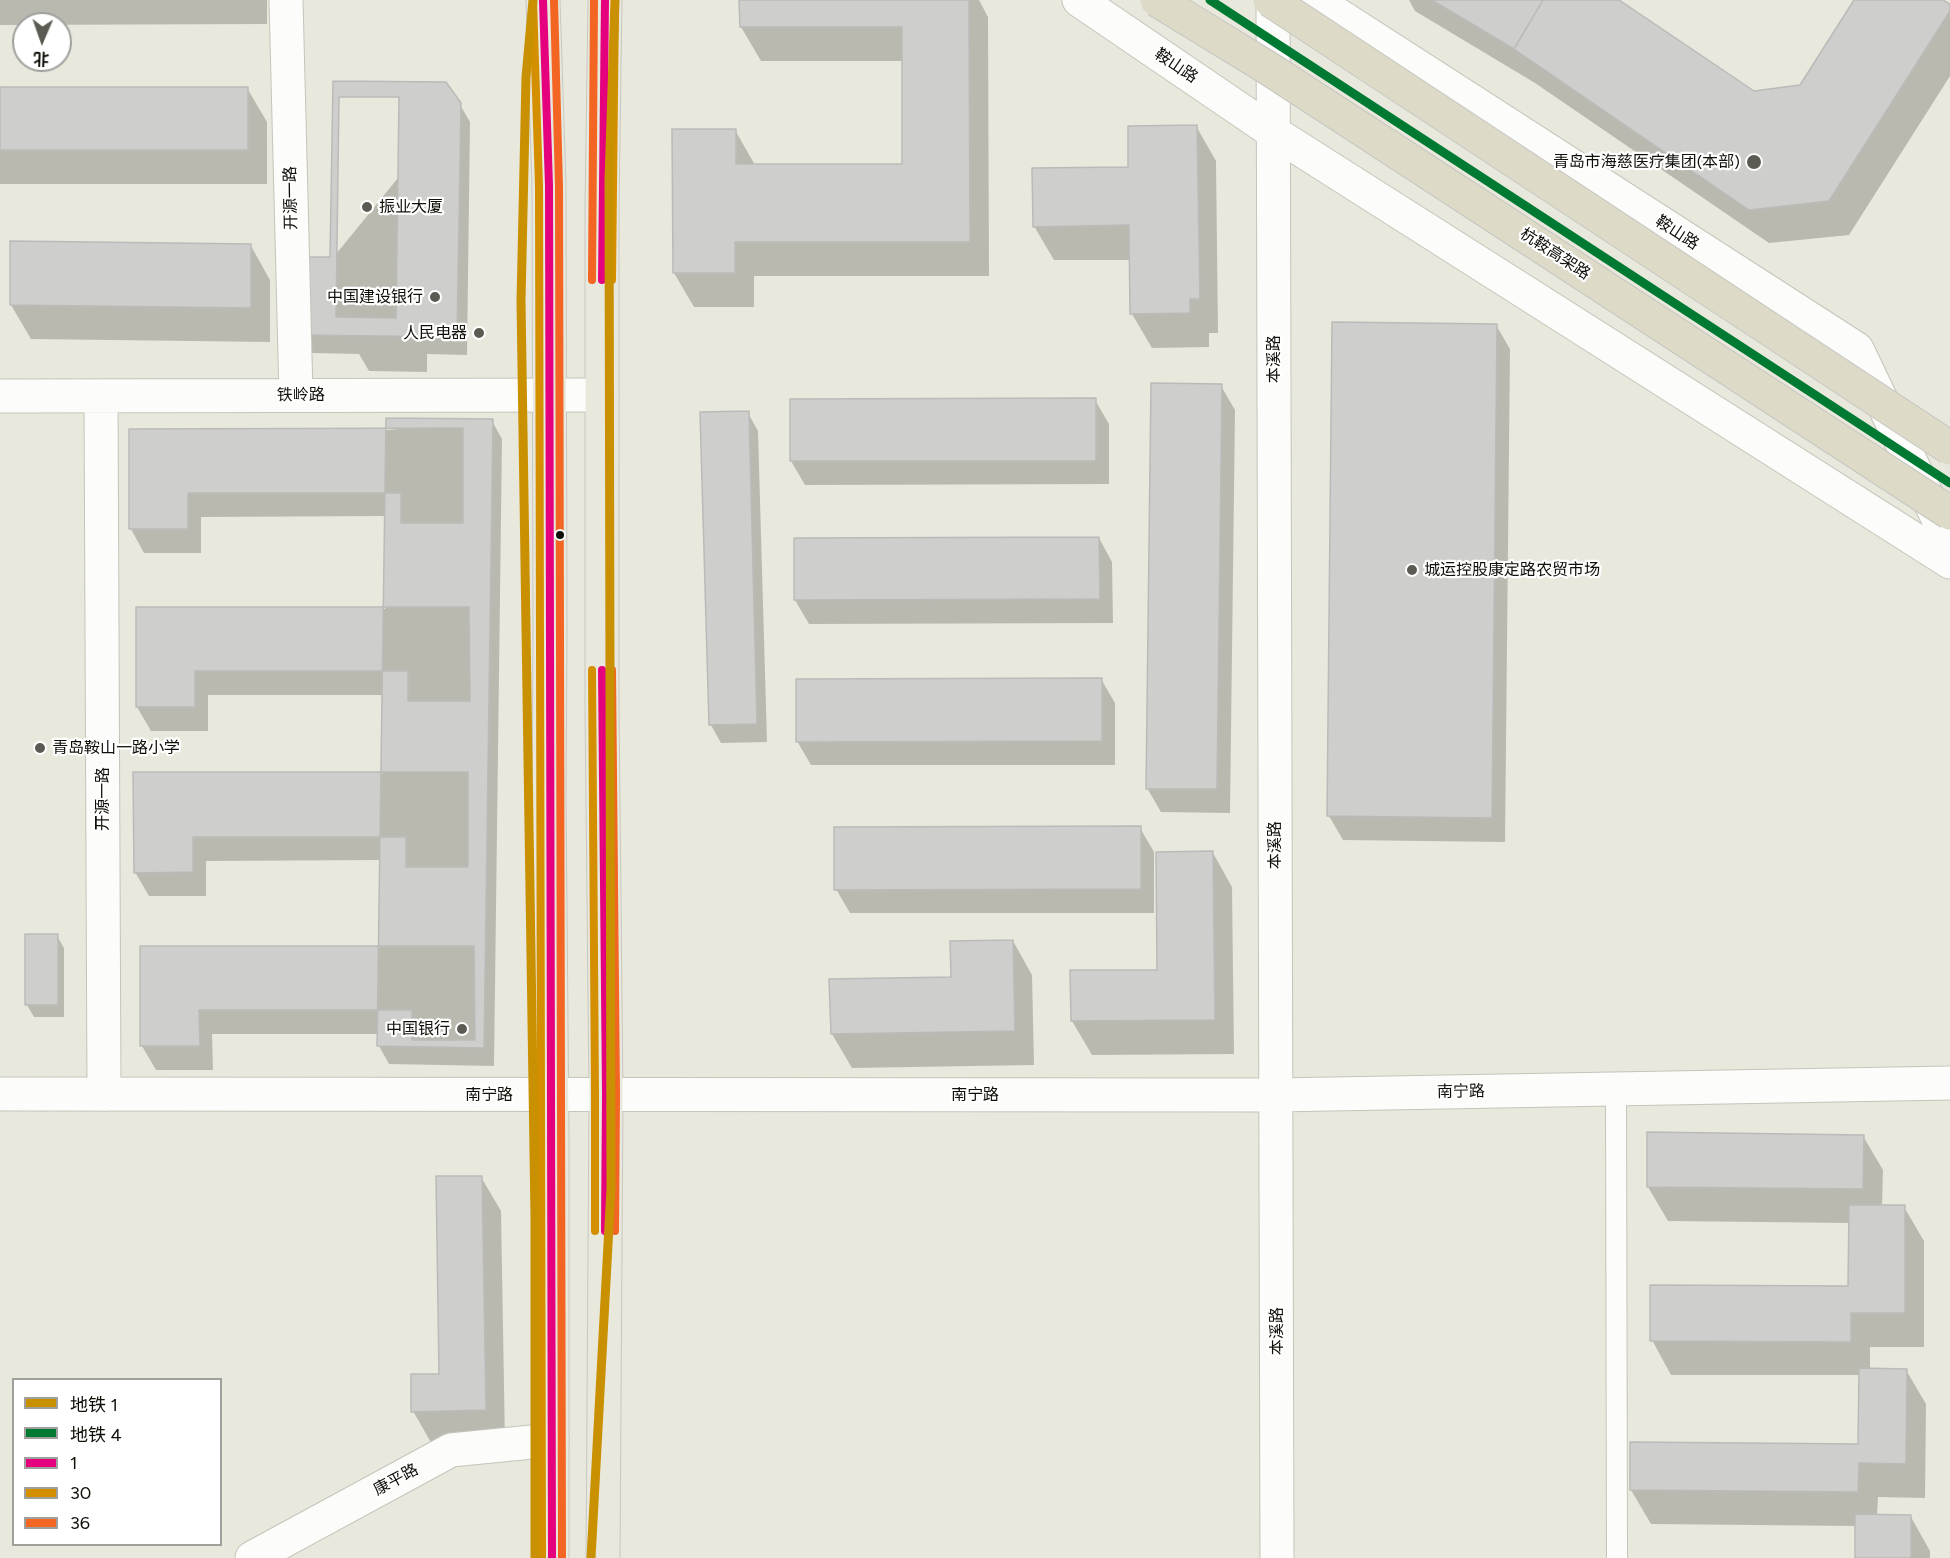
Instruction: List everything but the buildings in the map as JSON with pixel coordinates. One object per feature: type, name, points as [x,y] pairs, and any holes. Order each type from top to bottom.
[{"type":"highway","name":"杭鞍高架路","points":[[1156,0],[1278,74],[1950,513]]},
{"type":"highway","points":[[1271,0],[1950,448]]},
{"type":"main road","points":[[543,0],[549,186],[552,1558]]},
{"type":"main road","points":[[603,1558],[606,1095],[602,208],[605,0]]},
{"type":"street","name":"开源一路","points":[[286,0],[296,395]]},
{"type":"street","name":"鞍山路","points":[[1079,0],[1273,132],[1950,562]]},
{"type":"street","points":[[1271,0],[1273,132]]},
{"type":"street","name":"鞍山路","points":[[1315,0],[1857,349],[1950,544]]},
{"type":"street","name":"本溪路","points":[[1273,132],[1277,1558]]},
{"type":"street","name":"铁岭路","points":[[0,396],[602,395]]},
{"type":"street","name":"开源一路","points":[[101,396],[104,1094]]},
{"type":"street","name":"南宁路","points":[[0,1094],[1276,1095],[1950,1083]]},
{"type":"street","name":"康平路","points":[[252,1558],[452,1450],[552,1440]]},
{"type":"lane","points":[[1616,1089],[1617,1558]]},
{"type":"metro line","name":"1","points":[[533,0],[526,77],[521,301],[535,1216],[535,1558]]},
{"type":"metro line","name":"1","points":[[591,1558],[611,1189],[609,180],[615,0]]},
{"type":"metro line","name":"4","points":[[1210,0],[1950,483]]},
{"type":"transit line","name":"30","points":[[533,0],[539,186],[542,1558]]},
{"type":"transit line","name":"1","points":[[543,0],[549,186],[552,1558]]},
{"type":"transit line","name":"36","points":[[554,0],[559,186],[562,1558]]},
{"type":"transit line","name":"36","points":[[592,280],[594,0]]},
{"type":"transit line","name":"1","points":[[602,280],[605,0]]},
{"type":"transit line","name":"30","points":[[612,280],[615,0]]},
{"type":"transit line","name":"30","points":[[592,670],[595,1231]]},
{"type":"transit line","name":"1","points":[[602,670],[605,1231]]},
{"type":"transit line","name":"36","points":[[612,670],[615,1231]]},
{"type":"place","name":"青岛市海慈医疗集团(本部)","points":[[1754,162]]},
{"type":"place","name":"振业大厦","points":[[367,207]]},
{"type":"place","name":"中国建设银行","points":[[435,297]]},
{"type":"place","name":"人民电器","points":[[479,333]]},
{"type":"place","name":"城运控股康定路农贸市场","points":[[1412,570]]},
{"type":"place","name":"青岛鞍山一路小学","points":[[40,748]]},
{"type":"place","name":"中国银行","points":[[462,1029]]}]
